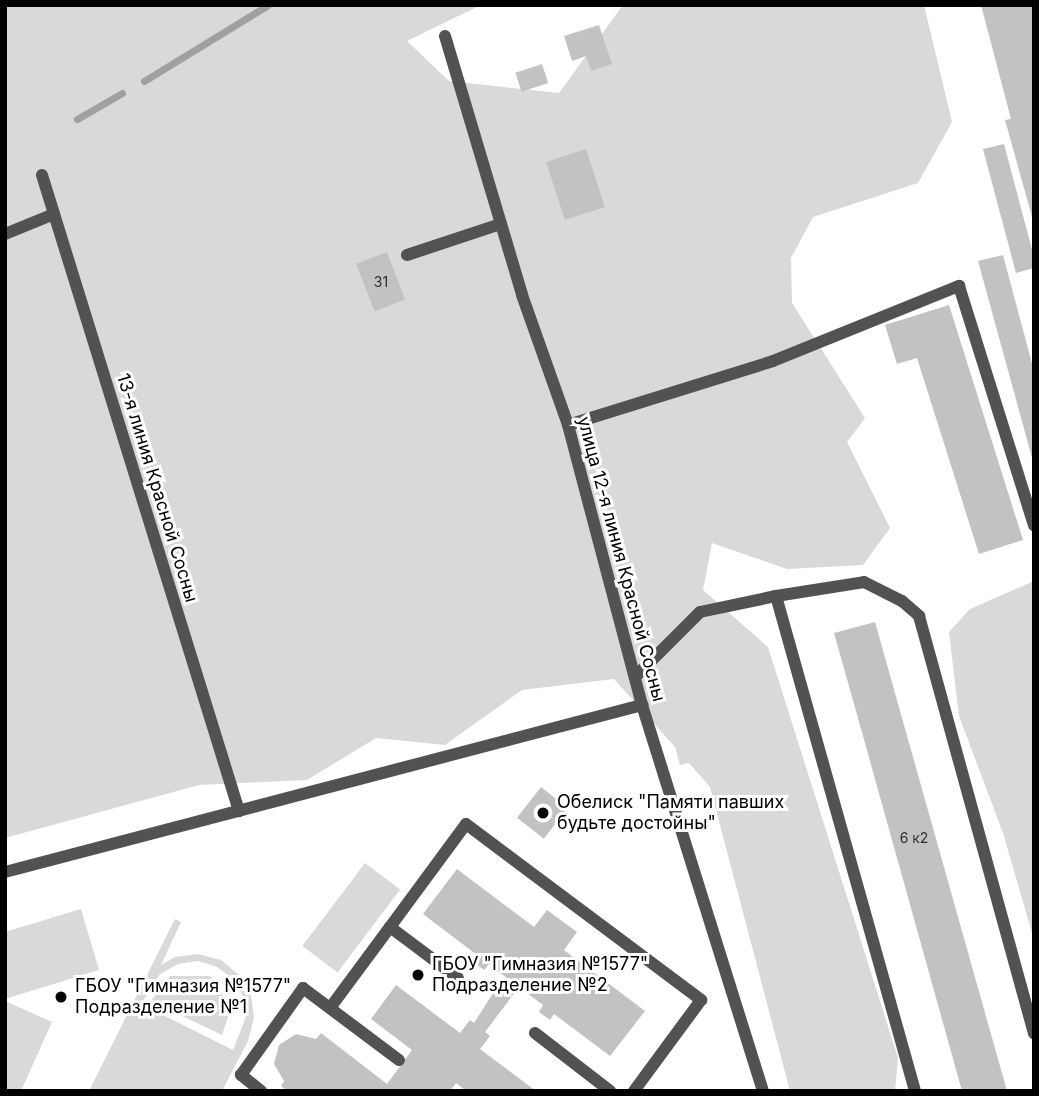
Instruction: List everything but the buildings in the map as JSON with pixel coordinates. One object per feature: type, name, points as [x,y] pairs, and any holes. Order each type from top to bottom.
[{"type":"lane","name":"улица 12-я линия Красной Сосны","points":[[445,36],[501,224],[568,425],[642,705],[763,1091]]},
{"type":"lane","name":"13-я линия Красной Сосны","points":[[42,174],[239,811]]},
{"type":"lane","points":[[5,234],[54,214]]},
{"type":"lane","points":[[407,255],[501,224]]},
{"type":"lane","points":[[568,425],[774,361],[959,286],[1034,526]]},
{"type":"lane","points":[[635,677],[700,612],[864,582],[902,601],[919,616],[1034,1033]]},
{"type":"lane","points":[[776,596],[915,1091]]},
{"type":"lane","points":[[5,872],[642,705]]},
{"type":"lane","points":[[330,1008],[466,824],[701,1000],[634,1091]]},
{"type":"lane","points":[[390,927],[458,978]]},
{"type":"lane","points":[[261,1091],[241,1075],[303,988],[398,1060]]},
{"type":"lane","points":[[535,1033],[610,1091]]},
{"type":"shaded area","points":[[5,5],[481,5],[407,41],[449,81],[559,93],[623,5],[924,5],[952,122],[918,183],[813,217],[791,258],[792,303],[865,418],[847,442],[890,528],[863,565],[787,569],[712,543],[703,590],[768,647],[898,1058],[895,1091],[790,1091],[710,787],[689,763],[680,765],[675,747],[614,679],[522,690],[445,745],[376,738],[307,780],[199,785],[5,838]]},
{"type":"shaded area","points":[[1034,581],[1034,940],[1003,833],[959,716],[949,632],[970,609]]},
{"type":"shaded area","points":[[365,863],[400,889],[338,973],[302,946]]},
{"type":"shaded area","points":[[81,909],[99,970],[5,999],[5,932]]},
{"type":"shaded area","points":[[175,919],[181,922],[161,965],[175,957],[198,954],[221,960],[239,975],[251,995],[254,1018],[248,1041],[222,1091],[89,1091]],"holes":[[[198,961],[217,967],[233,979],[243,996],[246,1017],[233,1050],[141,1004],[160,974],[178,964]]]},
{"type":"shaded area","points":[[170,976],[210,976],[231,1008],[222,1035],[151,1001]]},
{"type":"shaded area","points":[[5,1001],[52,1022],[21,1091],[5,1091]]},
{"type":"waterway","points":[[144,81],[268,5]]},
{"type":"waterway","points":[[77,119],[122,93]]},
{"type":"place","name":"Обелиск \"Памяти павших будьте достойны\"","points":[[543,813]]},
{"type":"place","name":"ГБОУ \"Гимназия №1577\" Подразделение №2","points":[[418,975]]},
{"type":"place","name":"ГБОУ \"Гимназия №1577\" Подразделение №1","points":[[61,997]]}]
